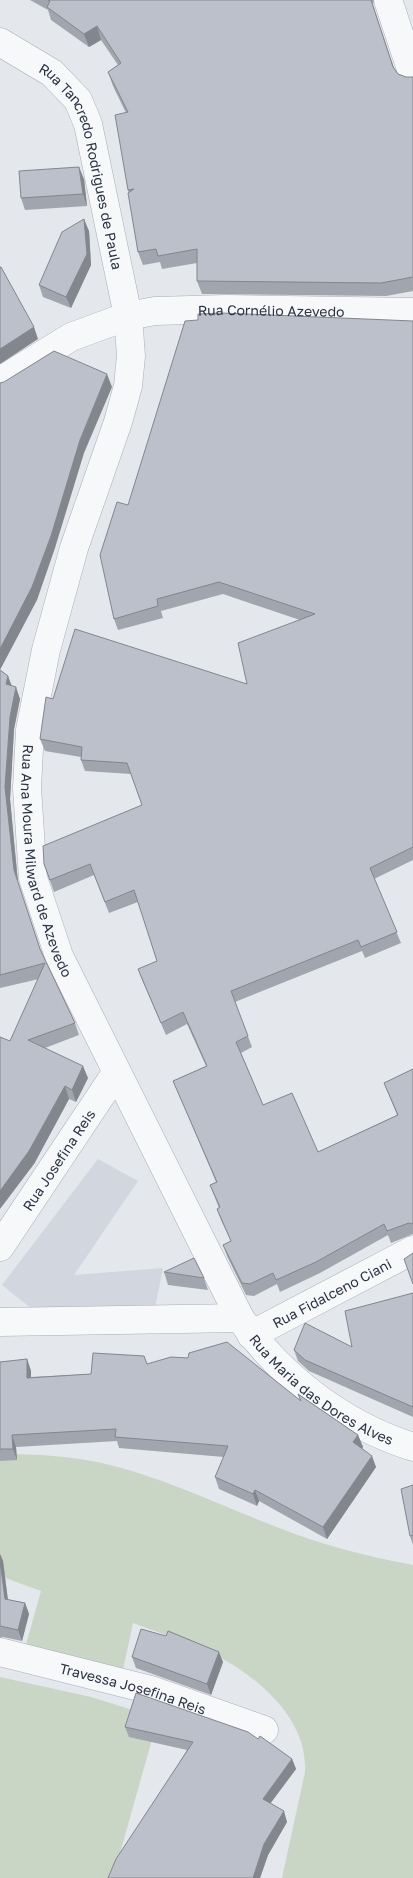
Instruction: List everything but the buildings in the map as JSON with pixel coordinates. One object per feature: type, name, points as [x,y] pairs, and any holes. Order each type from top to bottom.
[{"type":"street","points":[[388,0],[413,75]]},
{"type":"street","name":"Rua Tancredo Rodrigues de Paula","points":[[0,42],[52,74],[78,100],[88,124],[128,316]]},
{"type":"street","name":"Rua Cornélio Azevedo","points":[[0,381],[71,337],[128,316],[155,311],[226,309],[413,312]]},
{"type":"street","name":"Rua Ana Moura Milward de Azevedo","points":[[128,316],[132,356],[128,386],[74,548],[46,650],[30,730],[27,788],[33,878],[59,956],[245,1327]]},
{"type":"street","name":"Rua Josefina Reis","points":[[0,1247],[116,1073]]},
{"type":"street","name":"Rua Fidalceno Ciani","points":[[245,1327],[413,1250]]},
{"type":"street","points":[[0,1322],[245,1327]]},
{"type":"street","name":"Rua Maria das Dores Alves","points":[[245,1327],[262,1350],[290,1378],[333,1408],[389,1439],[413,1447]]},
{"type":"street","name":"Travessa Josefina Reis","points":[[0,1652],[151,1690],[264,1730]]},
{"type":"shaded area","points":[[98,1159],[138,1181],[74,1275],[163,1268],[155,1308],[32,1309],[2,1285]]},
{"type":"green space","points":[[0,1454],[55,1456],[83,1459],[110,1465],[172,1485],[274,1526],[325,1544],[413,1565],[413,1878],[282,1878],[305,1772],[304,1752],[298,1734],[289,1717],[276,1701],[246,1674],[229,1663],[193,1645],[133,1623],[123,1670],[25,1648],[41,1591],[0,1576]]},
{"type":"green space","points":[[0,1677],[91,1697],[158,1718],[113,1878],[0,1878]]}]
